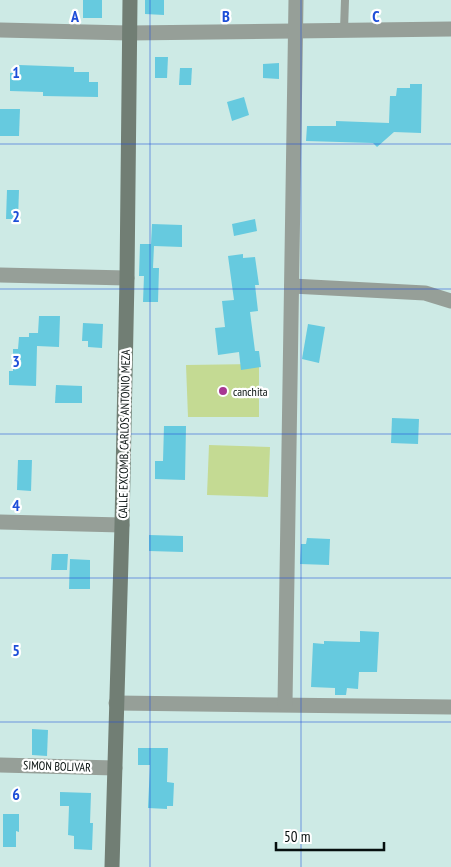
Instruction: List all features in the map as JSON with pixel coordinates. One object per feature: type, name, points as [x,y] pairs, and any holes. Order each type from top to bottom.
[{"type":"street","name":"CALLE EXCOMB. CARLOS ANTONIO MEZA","points":[[112,867],[122,525],[130,0]]},
{"type":"street","points":[[285,704],[296,0]]},
{"type":"street","points":[[0,30],[129,33],[451,29]]},
{"type":"street","points":[[0,275],[127,278]]},
{"type":"street","points":[[292,286],[426,293],[451,301]]},
{"type":"street","points":[[0,522],[122,525]]},
{"type":"street","points":[[116,704],[285,704],[451,707]]},
{"type":"street","name":"SIMON BOLIVAR","points":[[0,764],[115,768]]},
{"type":"lane","points":[[344,30],[345,0]]},
{"type":"green space","name":"canchita","points":[[259,364],[259,417],[188,417],[186,365]]},
{"type":"green space","points":[[209,445],[270,447],[268,497],[207,495]]},
{"type":"building","points":[[83,0],[102,0],[102,18],[83,18]]},
{"type":"building","points":[[145,0],[164,0],[164,15],[145,14]]},
{"type":"building","points":[[155,57],[168,57],[167,78],[155,78]]},
{"type":"building","points":[[279,63],[279,79],[263,78],[263,64]]},
{"type":"building","points":[[19,65],[74,67],[74,72],[89,72],[89,82],[98,82],[98,97],[43,96],[43,92],[10,91],[10,73],[19,73]]},
{"type":"building","points":[[180,68],[192,68],[191,85],[179,85]]},
{"type":"building","points":[[410,84],[422,84],[421,133],[394,132],[377,147],[373,143],[306,141],[307,126],[336,126],[336,121],[389,123],[390,96],[396,96],[397,88],[410,88]]},
{"type":"building","points":[[244,97],[249,115],[232,121],[227,102]]},
{"type":"building","points":[[0,109],[20,109],[19,136],[0,136]]},
{"type":"building","points":[[7,190],[19,190],[18,219],[6,219]]},
{"type":"building","points":[[255,219],[257,231],[234,236],[232,224]]},
{"type":"building","points":[[152,224],[182,225],[182,247],[154,246],[153,268],[159,268],[158,302],[143,302],[144,276],[139,276],[140,244],[151,244]]},
{"type":"building","points":[[243,254],[243,258],[255,257],[259,285],[255,285],[258,311],[250,312],[255,351],[259,351],[261,367],[241,370],[239,352],[218,355],[215,328],[225,327],[222,301],[234,300],[228,256]]},
{"type":"building","points":[[39,316],[60,316],[59,347],[37,346],[36,386],[9,385],[9,371],[13,371],[13,349],[18,349],[19,337],[29,337],[29,333],[38,333]]},
{"type":"building","points":[[83,323],[103,324],[102,348],[88,347],[88,341],[82,341]]},
{"type":"building","points":[[308,324],[325,327],[319,363],[302,359]]},
{"type":"building","points":[[56,385],[82,386],[82,403],[55,403]]},
{"type":"building","points":[[392,418],[419,419],[418,444],[391,443]]},
{"type":"building","points":[[164,426],[186,426],[185,480],[155,479],[155,461],[163,461]]},
{"type":"building","points":[[18,460],[32,460],[31,491],[17,490]]},
{"type":"building","points":[[149,535],[183,536],[183,552],[149,551]]},
{"type":"building","points":[[307,538],[330,539],[329,565],[300,564],[301,544],[306,544]]},
{"type":"building","points":[[52,554],[68,554],[67,570],[51,570]]},
{"type":"building","points":[[70,559],[90,560],[90,589],[69,589]]},
{"type":"building","points":[[360,631],[379,632],[377,672],[359,672],[358,689],[347,688],[346,695],[335,695],[335,688],[311,687],[313,643],[324,644],[324,641],[360,642]]},
{"type":"building","points":[[32,729],[48,730],[47,756],[32,755]]},
{"type":"building","points":[[138,748],[168,748],[167,782],[174,783],[173,806],[167,806],[167,809],[148,808],[150,765],[138,765]]},
{"type":"building","points":[[60,792],[91,793],[90,823],[93,823],[92,850],[74,849],[74,836],[68,835],[69,806],[60,806]]},
{"type":"building","points":[[3,814],[19,814],[19,832],[16,831],[16,847],[3,847]]},
{"type":"place","name":"canchita","points":[[223,391]]}]
